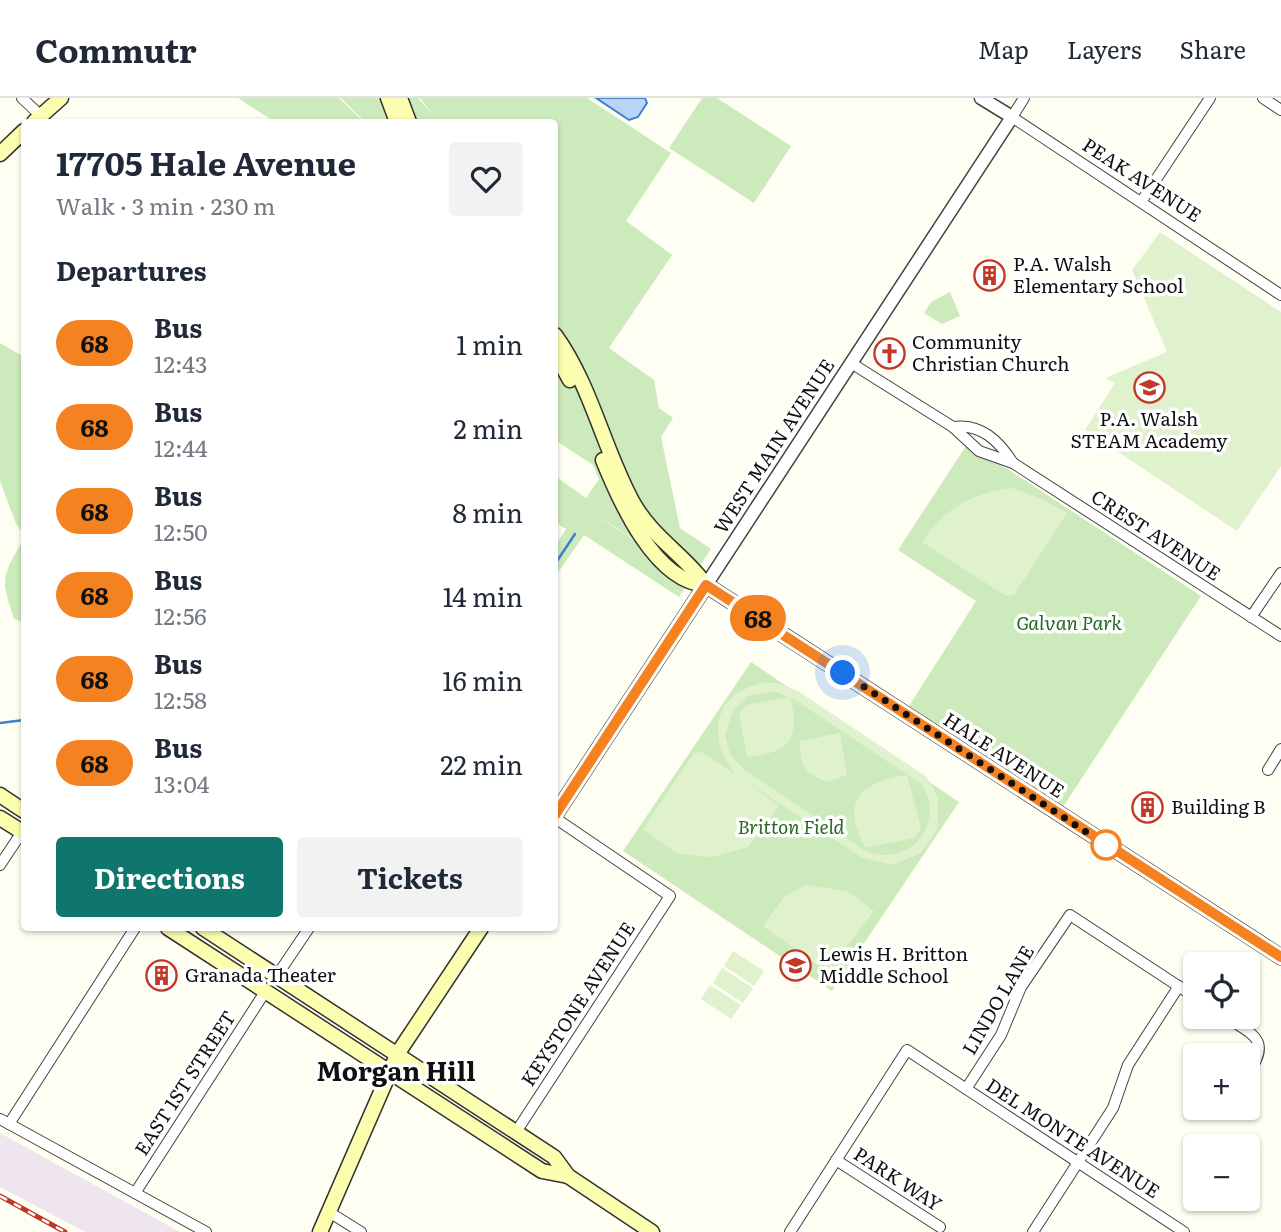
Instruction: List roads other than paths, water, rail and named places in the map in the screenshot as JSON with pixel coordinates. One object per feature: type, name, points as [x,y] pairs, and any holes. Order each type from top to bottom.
[{"type":"main road","points":[[38,119],[61,98]]},
{"type":"main road","points":[[388,98],[396,119]]},
{"type":"main road","points":[[400,98],[408,119]]},
{"type":"main road","points":[[0,154],[21,134]]},
{"type":"main road","name":"HALE AVENUE","points":[[558,340],[580,379],[639,513],[663,543],[697,573],[706,585],[1281,957]]},
{"type":"main road","name":"HALE AVENUE","points":[[558,359],[568,375],[629,518],[657,557],[673,571],[691,584],[706,585]]},
{"type":"main road","name":"WEST MAIN AVENUE","points":[[558,812],[706,585]]},
{"type":"main road","points":[[0,795],[21,809]]},
{"type":"main road","points":[[0,818],[21,832]]},
{"type":"main road","points":[[172,931],[542,1171],[568,1176]]},
{"type":"main road","points":[[208,931],[278,974],[554,1157],[568,1176],[652,1232]]},
{"type":"main road","points":[[320,1232],[388,1071],[479,931]]},
{"type":"street","points":[[22,98],[38,119]]},
{"type":"street","name":"PEAK AVENUE","points":[[981,98],[1281,295]]},
{"type":"street","name":"WEST MAIN AVENUE","points":[[706,585],[1024,98]]},
{"type":"street","points":[[1141,202],[1210,98]]},
{"type":"street","points":[[1263,98],[1281,110]]},
{"type":"street","name":"CREST AVENUE","points":[[851,363],[953,427],[979,451],[1013,463],[1281,637]]},
{"type":"street","name":"CREST AVENUE","points":[[953,427],[967,426],[990,435],[1013,463]]},
{"type":"street","points":[[1251,617],[1281,573]]},
{"type":"street","points":[[1268,770],[1281,749]]},
{"type":"street","name":"KEYSTONE AVENUE","points":[[516,1132],[670,896],[558,819]]},
{"type":"street","points":[[0,865],[21,836]]},
{"type":"street","name":"LINDO LANE","points":[[966,1089],[1001,1035],[1021,987],[1070,915],[1183,989]]},
{"type":"street","points":[[133,931],[4,1122],[206,1232]]},
{"type":"street","points":[[278,974],[307,931]]},
{"type":"street","points":[[1033,1232],[1113,1108],[1128,1065],[1179,986]]},
{"type":"street","name":"EAST 1ST STREET","points":[[135,1193],[265,992]]},
{"type":"street","points":[[1244,1029],[1259,1043]]},
{"type":"street","name":"DEL MONTE AVENUE","points":[[836,1160],[907,1050],[1184,1232]]},
{"type":"street","points":[[790,1232],[836,1160]]},
{"type":"street","name":"PARK WAY","points":[[836,1160],[940,1227]]},
{"type":"street","points":[[329,1212],[361,1232]]},
{"type":"water","points":[[596,98],[645,98],[647,103],[638,117],[629,120]]},
{"type":"waterway","points":[[558,560],[575,534]]},
{"type":"waterway","points":[[0,723],[21,720]]},
{"type":"railway","points":[[0,1196],[65,1232]]},
{"type":"place","name":"P.A. Walsh Elementary School","points":[[990,275]]},
{"type":"place","name":"Community Christian Church","points":[[889,353]]},
{"type":"place","name":"P.A. Walsh STEAM Academy","points":[[1149,388]]},
{"type":"place","name":"Building B","points":[[1148,807]]},
{"type":"place","name":"Lewis H. Britton Middle School","points":[[796,965]]},
{"type":"place","name":"Granada Theater","points":[[162,975]]},
{"type":"district","name":"Morgan Hill","points":[[396,1072]]},
{"type":"park label","name":"Galvan Park","points":[[1069,623]]},
{"type":"park label","name":"Britton Field","points":[[791,827]]}]
